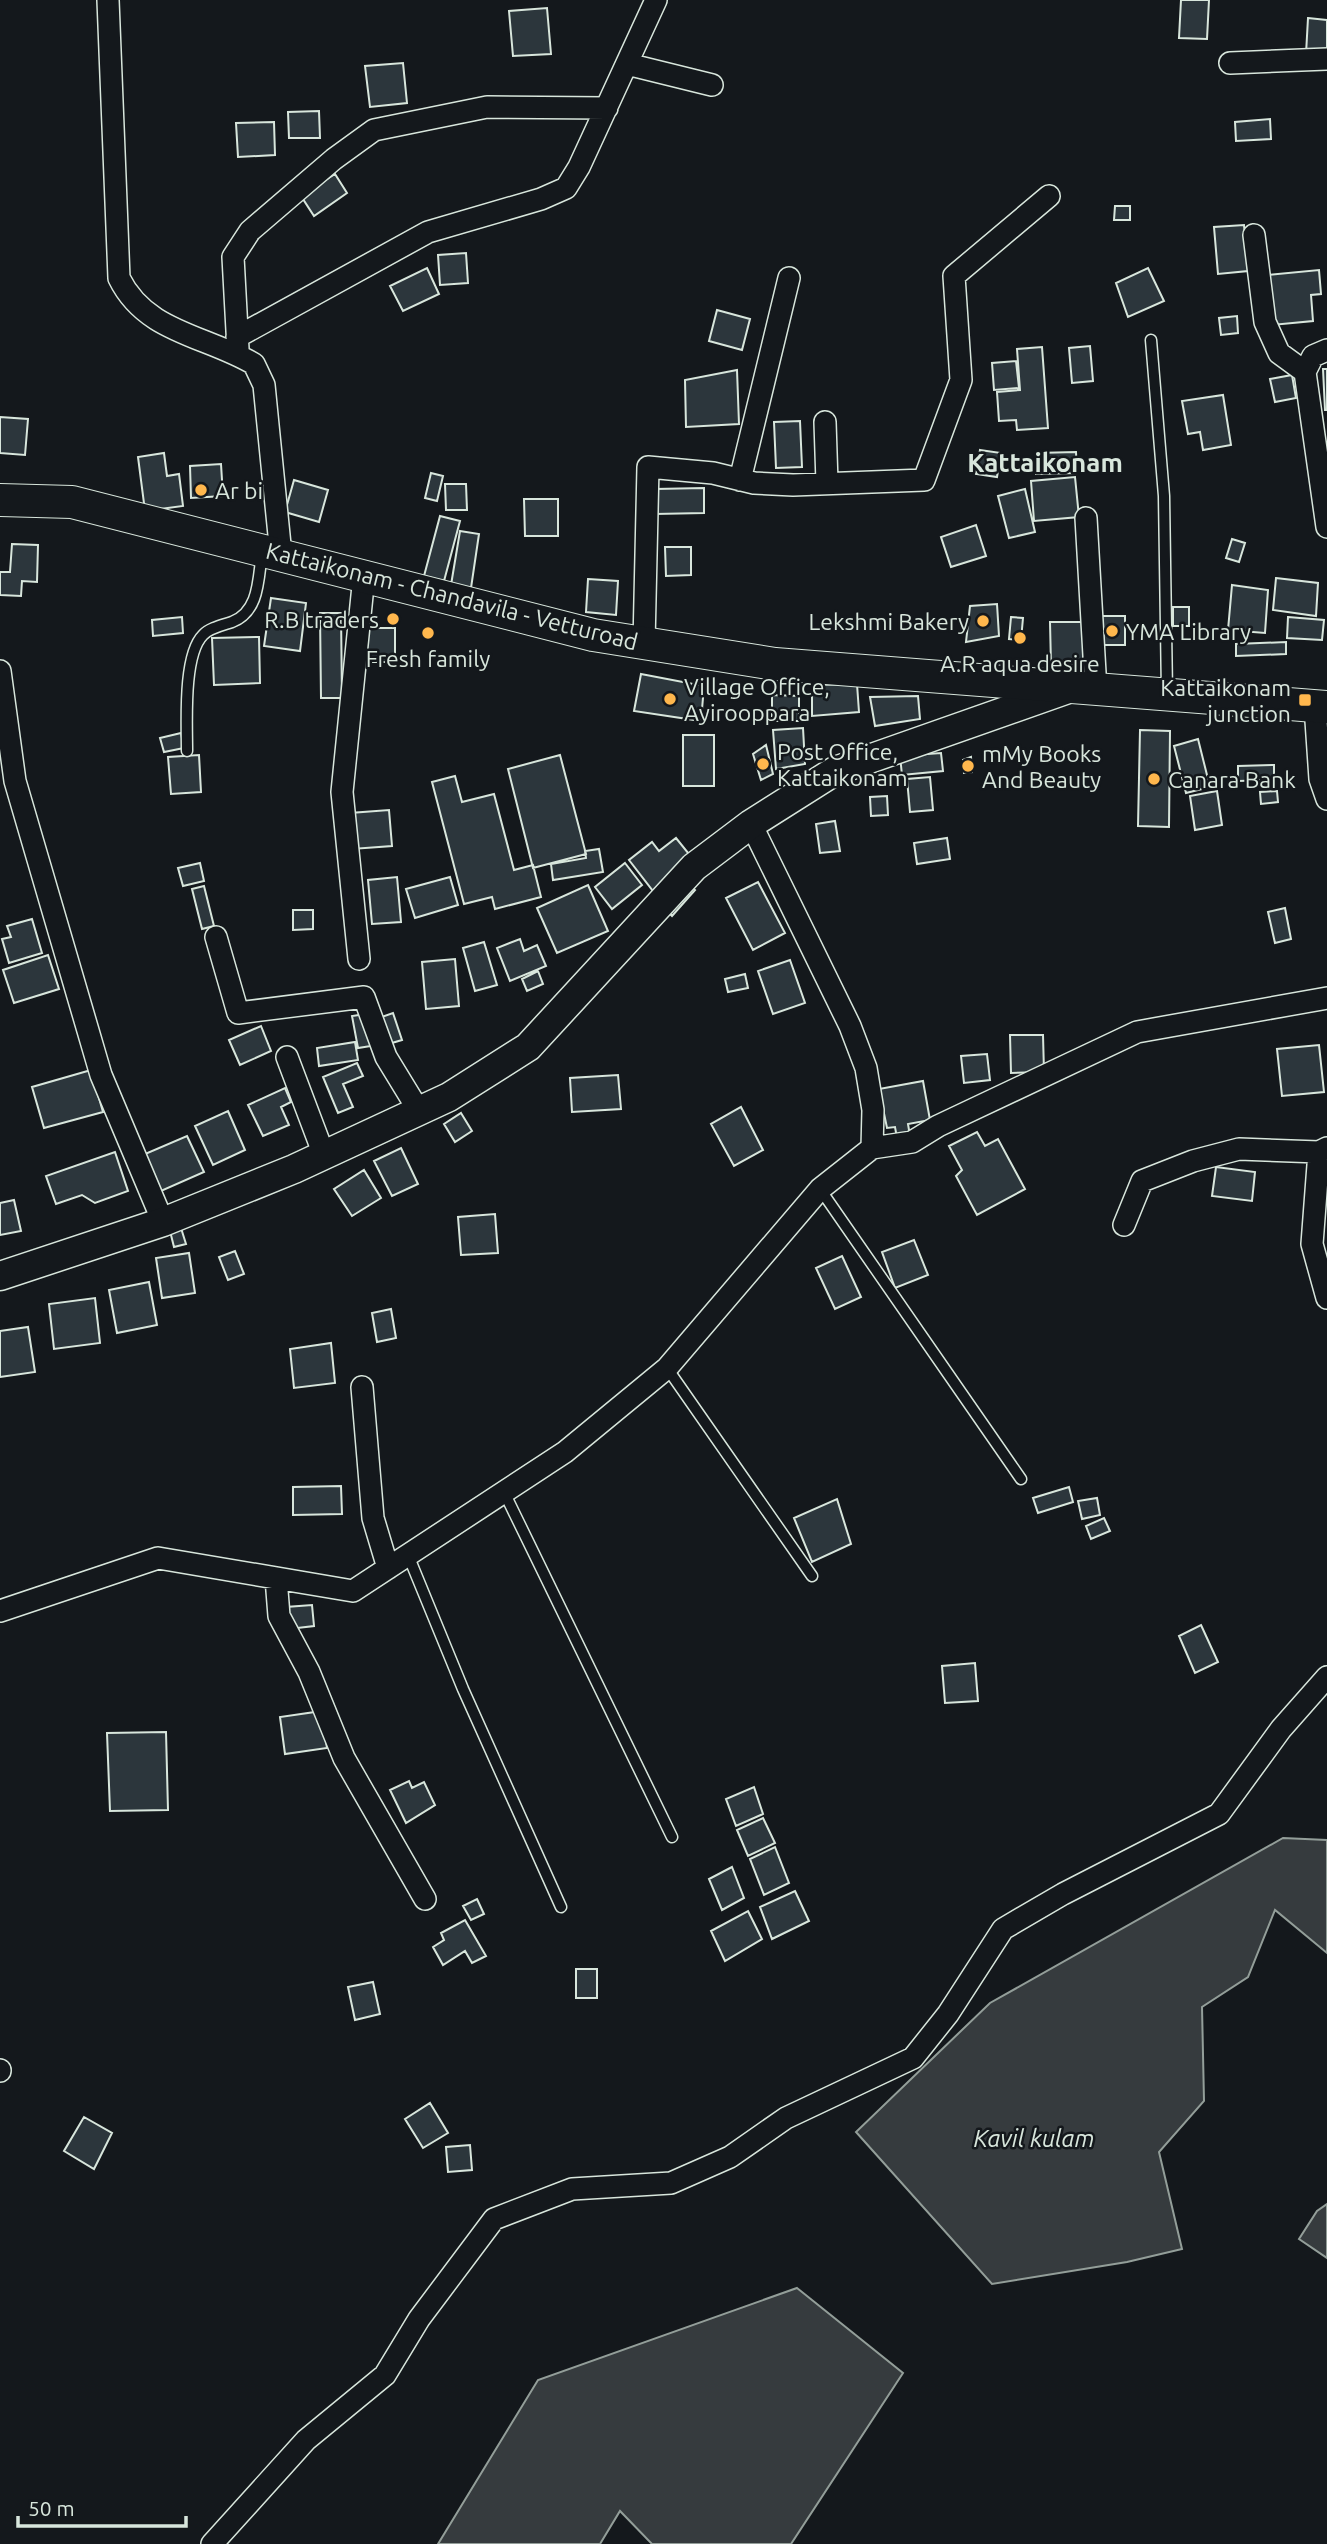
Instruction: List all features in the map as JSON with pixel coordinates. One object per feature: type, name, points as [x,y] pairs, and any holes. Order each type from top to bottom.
[{"type":"main road","name":"Kattaikonam - Chandavila - Vetturoad","points":[[0,500],[72,502],[593,635],[775,664],[1321,706]]},
{"type":"main road","points":[[0,1276],[163,1222],[324,1155],[449,1097],[527,1047],[694,867],[751,824],[835,771],[1085,689]]},
{"type":"street","points":[[108,0],[119,278],[130,299],[151,318],[238,346],[254,364],[264,385],[271,552]]},
{"type":"street","points":[[238,346],[428,232],[541,199],[566,188],[579,167],[656,0]]},
{"type":"street","points":[[1230,63],[1327,58]]},
{"type":"street","points":[[626,64],[712,85]]},
{"type":"street","points":[[238,346],[233,257],[250,231],[334,159],[374,130],[487,107],[607,108]]},
{"type":"street","points":[[643,643],[648,467],[793,485],[924,480],[961,380],[954,276],[1049,196]]},
{"type":"street","points":[[1254,235],[1265,322],[1279,354],[1305,372]]},
{"type":"street","points":[[740,480],[789,278]]},
{"type":"street","points":[[1327,350],[1313,356],[1305,372],[1327,527]]},
{"type":"street","points":[[825,422],[827,483]]},
{"type":"street","points":[[1085,689],[1086,518]]},
{"type":"street","points":[[359,959],[342,792],[364,576]]},
{"type":"street","points":[[0,671],[15,781],[101,1075],[163,1222]]},
{"type":"street","points":[[1321,706],[1320,779],[1327,799]]},
{"type":"street","points":[[751,824],[850,1026],[866,1068],[873,1110],[872,1148]]},
{"type":"street","points":[[216,937],[238,1013],[363,997],[386,1057],[419,1111]]},
{"type":"street","points":[[0,1611],[158,1558],[353,1591],[565,1452],[667,1368],[821,1189],[872,1148],[912,1142],[937,1126],[1137,1032],[1327,998]]},
{"type":"street","points":[[287,1057],[324,1155]]},
{"type":"street","points":[[1124,1225],[1142,1181],[1180,1166],[1239,1149],[1323,1150],[1312,1244],[1327,1298]]},
{"type":"street","points":[[362,1388],[373,1518],[388,1568]]},
{"type":"street","points":[[276,1578],[279,1616],[309,1672],[344,1758],[425,1899]]},
{"type":"street","points":[[212,2544],[306,2440],[385,2375],[419,2319],[494,2219],[572,2189],[671,2183],[730,2157],[786,2118],[913,2058],[948,2014],[1003,1929],[1063,1894],[1219,1814],[1282,1729],[1327,1677]]},
{"type":"lane","points":[[1151,340],[1164,496],[1167,696]]},
{"type":"lane","points":[[187,751],[187,696],[194,651],[203,635],[243,618],[256,597],[271,552]]},
{"type":"lane","points":[[821,1189],[1021,1479]]},
{"type":"lane","points":[[667,1368],[812,1576]]},
{"type":"lane","points":[[504,1492],[672,1837]]},
{"type":"lane","points":[[408,1555],[463,1689],[561,1907]]},
{"type":"water","name":"Kavil kulam","points":[[1283,1838],[1327,1840],[1327,1953],[1275,1910],[1248,1977],[1202,2007],[1204,2101],[1159,2152],[1182,2249],[1127,2262],[992,2284],[856,2132],[990,2003]]},
{"type":"water","points":[[1327,2204],[1327,2258],[1299,2239],[1317,2211]]},
{"type":"water","points":[[797,2288],[903,2373],[791,2544],[652,2544],[620,2511],[600,2544],[438,2544],[538,2380]]},
{"type":"building","points":[[1181,0],[1209,0],[1207,39],[1179,38]]},
{"type":"building","points":[[547,8],[551,54],[513,56],[509,11]]},
{"type":"building","points":[[1308,18],[1327,20],[1327,54],[1306,54]]},
{"type":"building","points":[[403,63],[407,103],[370,107],[365,66]]},
{"type":"building","points":[[319,111],[320,138],[289,138],[288,112]]},
{"type":"building","points":[[1270,119],[1271,139],[1236,141],[1235,122]]},
{"type":"building","points":[[274,122],[275,155],[238,157],[236,123]]},
{"type":"building","points":[[335,174],[347,193],[314,216],[301,196]]},
{"type":"building","points":[[1115,206],[1130,206],[1130,220],[1114,220]]},
{"type":"building","points":[[1244,225],[1248,271],[1218,274],[1214,227]]},
{"type":"building","points":[[466,253],[468,283],[440,285],[438,255]]},
{"type":"building","points":[[427,268],[439,294],[403,311],[390,286]]},
{"type":"building","points":[[1148,268],[1164,301],[1128,317],[1116,283]]},
{"type":"building","points":[[1319,270],[1321,294],[1311,295],[1313,321],[1272,325],[1268,275]]},
{"type":"building","points":[[717,310],[750,319],[742,350],[709,341]]},
{"type":"building","points":[[1237,316],[1238,333],[1221,335],[1219,318]]},
{"type":"building","points":[[1090,346],[1093,381],[1072,383],[1069,348]]},
{"type":"building","points":[[1042,347],[1048,428],[1017,430],[1016,420],[999,421],[997,392],[1020,390],[1017,349]]},
{"type":"building","points":[[1016,361],[1019,388],[994,390],[992,363]]},
{"type":"building","points":[[1323,369],[1327,369],[1327,410],[1325,410]]},
{"type":"building","points":[[737,370],[739,424],[686,427],[685,380]]},
{"type":"building","points":[[1292,375],[1296,398],[1275,402],[1270,379]]},
{"type":"building","points":[[1223,395],[1231,445],[1203,450],[1200,432],[1188,434],[1182,401]]},
{"type":"building","points":[[0,417],[28,419],[25,455],[0,453]]},
{"type":"building","points":[[800,421],[802,467],[776,468],[774,422]]},
{"type":"building","points":[[980,450],[1001,453],[997,477],[976,474]]},
{"type":"building","points":[[1076,452],[1077,473],[1036,474],[1036,453]]},
{"type":"building","points":[[164,453],[167,476],[179,474],[183,506],[145,511],[138,457]]},
{"type":"building","points":[[221,464],[223,496],[191,498],[190,466]]},
{"type":"building","points":[[431,473],[443,476],[437,501],[425,498]]},
{"type":"building","points":[[1075,477],[1079,517],[1034,521],[1031,481]]},
{"type":"building","points":[[294,480],[328,490],[319,522],[285,512]]},
{"type":"building","points":[[445,484],[466,484],[467,510],[446,510]]},
{"type":"building","points":[[704,488],[704,513],[655,514],[655,489]]},
{"type":"building","points":[[1025,489],[1035,532],[1009,538],[998,496]]},
{"type":"building","points":[[524,499],[558,499],[558,536],[525,536]]},
{"type":"building","points":[[440,516],[460,521],[444,581],[424,576]]},
{"type":"building","points":[[976,525],[986,556],[951,567],[941,537]]},
{"type":"building","points":[[460,531],[479,534],[471,588],[451,585]]},
{"type":"building","points":[[1232,539],[1245,543],[1239,562],[1226,558]]},
{"type":"building","points":[[12,544],[38,545],[37,582],[22,581],[21,596],[0,595],[0,572],[10,572]]},
{"type":"building","points":[[665,547],[691,547],[691,575],[666,576]]},
{"type":"building","points":[[1276,578],[1318,583],[1316,616],[1273,610]]},
{"type":"building","points":[[588,579],[618,581],[616,615],[586,612]]},
{"type":"building","points":[[1232,585],[1268,590],[1265,633],[1228,630]]},
{"type":"building","points":[[271,598],[306,603],[300,651],[264,646]]},
{"type":"building","name":"Lekshmi Bakery","points":[[997,604],[999,636],[966,642],[970,606]]},
{"type":"building","points":[[1173,607],[1189,607],[1189,626],[1173,626]]},
{"type":"building","points":[[320,613],[341,613],[342,698],[321,698]]},
{"type":"building","name":"YMA Library","points":[[1099,616],[1125,616],[1125,645],[1099,645]]},
{"type":"building","points":[[182,617],[183,633],[153,636],[152,620]]},
{"type":"building","points":[[1011,617],[1023,618],[1021,640],[1009,639]]},
{"type":"building","points":[[1288,617],[1324,620],[1322,640],[1287,638]]},
{"type":"building","points":[[1050,622],[1083,622],[1083,665],[1051,665]]},
{"type":"building","points":[[363,628],[395,628],[395,662],[363,662]]},
{"type":"building","points":[[259,637],[260,683],[214,685],[212,638]]},
{"type":"building","points":[[1286,642],[1286,654],[1236,656],[1236,644]]},
{"type":"building","name":"Village Office, Ayirooppara","points":[[641,674],[704,686],[701,721],[634,711]]},
{"type":"building","points":[[857,684],[859,712],[812,716],[812,685]]},
{"type":"building","points":[[772,695],[799,696],[799,721],[772,721]]},
{"type":"building","points":[[918,696],[920,719],[875,726],[870,697]]},
{"type":"building","points":[[803,728],[805,764],[776,769],[773,730]]},
{"type":"building","name":"Canara Bank","points":[[1140,730],[1170,731],[1169,827],[1138,826]]},
{"type":"building","points":[[181,733],[184,748],[164,752],[160,738]]},
{"type":"building","points":[[683,735],[714,735],[714,786],[683,786]]},
{"type":"building","points":[[1198,739],[1210,787],[1186,793],[1174,746]]},
{"type":"building","name":"Post Office, Kattaikonam","points":[[766,745],[773,774],[761,780],[753,754]]},
{"type":"building","name":"Post Office, Kattaikonam","points":[[766,745],[773,774],[761,780],[753,754]]},
{"type":"building","points":[[941,753],[943,771],[902,775],[900,756]]},
{"type":"building","points":[[199,755],[201,792],[171,794],[168,757]]},
{"type":"building","points":[[560,755],[586,854],[533,868],[508,769]]},
{"type":"building","name":"mMy Books And Beauty","points":[[971,757],[972,772],[964,773],[963,760]]},
{"type":"building","points":[[1274,765],[1274,780],[1238,781],[1238,766]]},
{"type":"building","points":[[455,776],[462,802],[494,794],[514,870],[533,865],[541,897],[495,909],[492,897],[464,904],[432,782]]},
{"type":"building","points":[[930,777],[933,810],[910,812],[907,779]]},
{"type":"building","points":[[1217,791],[1222,825],[1195,830],[1190,796]]},
{"type":"building","points":[[1277,791],[1278,802],[1261,804],[1260,792]]},
{"type":"building","points":[[887,796],[888,815],[871,816],[870,797]]},
{"type":"building","points":[[389,810],[392,846],[352,849],[350,813]]},
{"type":"building","points":[[835,821],[840,851],[820,853],[816,824]]},
{"type":"building","points":[[676,838],[693,859],[653,891],[629,860],[652,842],[659,851]]},
{"type":"building","points":[[947,838],[950,859],[917,864],[914,843]]},
{"type":"building","points":[[599,849],[603,872],[553,880],[551,864],[586,858],[585,851]]},
{"type":"building","points":[[200,863],[204,881],[183,886],[178,868]]},
{"type":"building","points":[[625,863],[642,885],[612,909],[595,887]]},
{"type":"building","points":[[397,877],[401,922],[372,924],[368,880]]},
{"type":"building","points":[[450,877],[458,905],[415,918],[406,889]]},
{"type":"building","points":[[758,882],[785,933],[753,950],[726,898]]},
{"type":"building","points":[[687,883],[695,890],[672,916],[664,908]]},
{"type":"building","points":[[588,885],[608,931],[557,953],[537,908]]},
{"type":"building","points":[[204,886],[214,926],[202,929],[192,889]]},
{"type":"building","points":[[1285,908],[1291,939],[1275,943],[1268,912]]},
{"type":"building","points":[[293,910],[313,910],[313,929],[293,930]]},
{"type":"building","points":[[32,919],[42,953],[9,963],[2,939],[11,937],[7,926]]},
{"type":"building","points":[[520,939],[524,951],[537,945],[546,966],[510,981],[497,948]]},
{"type":"building","points":[[484,942],[497,985],[475,991],[463,948]]},
{"type":"building","points":[[48,955],[59,989],[14,1003],[3,970]]},
{"type":"building","points":[[455,959],[459,1006],[426,1009],[422,962]]},
{"type":"building","points":[[790,960],[805,1003],[773,1014],[758,971]]},
{"type":"building","points":[[538,971],[543,984],[527,991],[522,979]]},
{"type":"building","points":[[745,974],[748,988],[728,992],[725,979]]},
{"type":"building","points":[[393,1013],[402,1040],[385,1045],[376,1019]]},
{"type":"building","points":[[366,1014],[371,1046],[358,1048],[352,1016]]},
{"type":"building","points":[[261,1026],[271,1051],[240,1065],[229,1040]]},
{"type":"building","points":[[1010,1035],[1043,1035],[1044,1072],[1011,1073]]},
{"type":"building","points":[[355,1042],[358,1060],[319,1066],[317,1048]]},
{"type":"building","points":[[1319,1045],[1324,1092],[1282,1096],[1277,1049]]},
{"type":"building","points":[[987,1054],[990,1080],[964,1083],[961,1056]]},
{"type":"building","points":[[357,1063],[363,1076],[343,1084],[353,1107],[338,1113],[323,1077]]},
{"type":"building","points":[[91,1070],[103,1112],[44,1128],[32,1087]]},
{"type":"building","points":[[618,1075],[621,1109],[572,1112],[570,1078]]},
{"type":"building","points":[[923,1081],[930,1120],[908,1124],[910,1136],[897,1138],[895,1127],[887,1128],[879,1089]]},
{"type":"building","points":[[285,1088],[291,1102],[281,1107],[289,1125],[263,1136],[248,1105]]},
{"type":"building","points":[[741,1107],[763,1150],[734,1166],[711,1124]]},
{"type":"building","points":[[228,1111],[245,1150],[213,1165],[195,1126]]},
{"type":"building","points":[[461,1113],[472,1131],[455,1142],[444,1124]]},
{"type":"building","points":[[977,1132],[985,1146],[998,1139],[1025,1189],[977,1215],[956,1176],[962,1170],[949,1146]]},
{"type":"building","points":[[187,1136],[204,1172],[161,1191],[145,1154]]},
{"type":"building","points":[[401,1148],[418,1184],[392,1196],[374,1161]]},
{"type":"building","points":[[115,1152],[128,1191],[95,1203],[82,1195],[56,1204],[46,1176]]},
{"type":"building","points":[[1216,1167],[1255,1172],[1252,1201],[1212,1196]]},
{"type":"building","points":[[364,1170],[381,1198],[352,1216],[334,1189]]},
{"type":"building","points":[[14,1200],[21,1231],[0,1235],[0,1203]]},
{"type":"building","points":[[495,1214],[498,1253],[461,1255],[458,1217]]},
{"type":"building","points":[[181,1228],[186,1244],[174,1247],[170,1231]]},
{"type":"building","points":[[914,1240],[928,1275],[895,1288],[882,1252]]},
{"type":"building","points":[[235,1251],[244,1274],[228,1280],[219,1257]]},
{"type":"building","points":[[189,1253],[195,1293],[162,1298],[156,1258]]},
{"type":"building","points":[[842,1256],[861,1297],[835,1309],[816,1268]]},
{"type":"building","points":[[149,1282],[157,1325],[117,1333],[109,1290]]},
{"type":"building","points":[[95,1298],[100,1343],[54,1349],[49,1304]]},
{"type":"building","points":[[391,1309],[396,1338],[377,1342],[372,1313]]},
{"type":"building","points":[[28,1327],[35,1372],[0,1377],[0,1331]]},
{"type":"building","points":[[331,1343],[335,1383],[294,1388],[290,1349]]},
{"type":"building","points":[[341,1486],[342,1514],[293,1515],[293,1487]]},
{"type":"building","points":[[1069,1487],[1073,1502],[1038,1513],[1033,1498]]},
{"type":"building","points":[[1097,1498],[1100,1515],[1082,1519],[1078,1501]]},
{"type":"building","points":[[837,1499],[851,1544],[812,1562],[794,1518]]},
{"type":"building","points":[[1104,1518],[1110,1531],[1091,1539],[1086,1526]]},
{"type":"building","points":[[312,1605],[314,1626],[289,1629],[286,1607]]},
{"type":"building","points":[[1201,1625],[1218,1662],[1195,1673],[1179,1636]]},
{"type":"building","points":[[975,1663],[978,1701],[945,1703],[942,1666]]},
{"type":"building","points":[[322,1711],[327,1748],[285,1754],[280,1717]]},
{"type":"building","points":[[166,1732],[168,1810],[110,1811],[107,1733]]},
{"type":"building","points":[[409,1781],[412,1788],[424,1782],[435,1805],[406,1823],[390,1790]]},
{"type":"building","points":[[754,1787],[763,1814],[736,1826],[726,1799]]},
{"type":"building","points":[[763,1818],[775,1843],[748,1856],[737,1830]]},
{"type":"building","points":[[775,1847],[789,1883],[764,1895],[750,1859]]},
{"type":"building","points":[[732,1867],[744,1898],[722,1910],[709,1879]]},
{"type":"building","points":[[795,1891],[809,1921],[772,1939],[760,1907]]},
{"type":"building","points":[[477,1899],[484,1914],[471,1920],[463,1906]]},
{"type":"building","points":[[748,1911],[762,1939],[725,1961],[711,1931]]},
{"type":"building","points":[[465,1920],[486,1956],[472,1963],[465,1951],[443,1965],[433,1947],[444,1940],[441,1933]]},
{"type":"building","points":[[576,1969],[597,1969],[597,1998],[576,1998]]},
{"type":"building","points":[[373,1982],[380,2014],[355,2020],[348,1987]]},
{"type":"building","points":[[430,2103],[448,2133],[423,2148],[405,2119]]},
{"type":"building","points":[[84,2117],[112,2133],[94,2169],[64,2151]]},
{"type":"building","points":[[470,2145],[472,2170],[448,2172],[446,2147]]},
{"type":"place","name":"Ar bi","points":[[201,490]]},
{"type":"place","name":"R.B traders","points":[[393,619]]},
{"type":"place","name":"Lekshmi Bakery","points":[[983,621]]},
{"type":"place","name":"YMA Library","points":[[1112,631]]},
{"type":"place","name":"Fresh family","points":[[428,633]]},
{"type":"place","name":"A.R aqua desire","points":[[1020,638]]},
{"type":"place","name":"Village Office, Ayirooppara","points":[[670,699]]},
{"type":"place","name":"Kattaikonam junction","points":[[1305,700]]},
{"type":"place","name":"Post Office, Kattaikonam","points":[[763,764]]},
{"type":"place","name":"mMy Books And Beauty","points":[[968,766]]},
{"type":"place","name":"Canara Bank","points":[[1154,779]]},
{"type":"district","name":"Kattaikonam","points":[[1045,462]]}]
